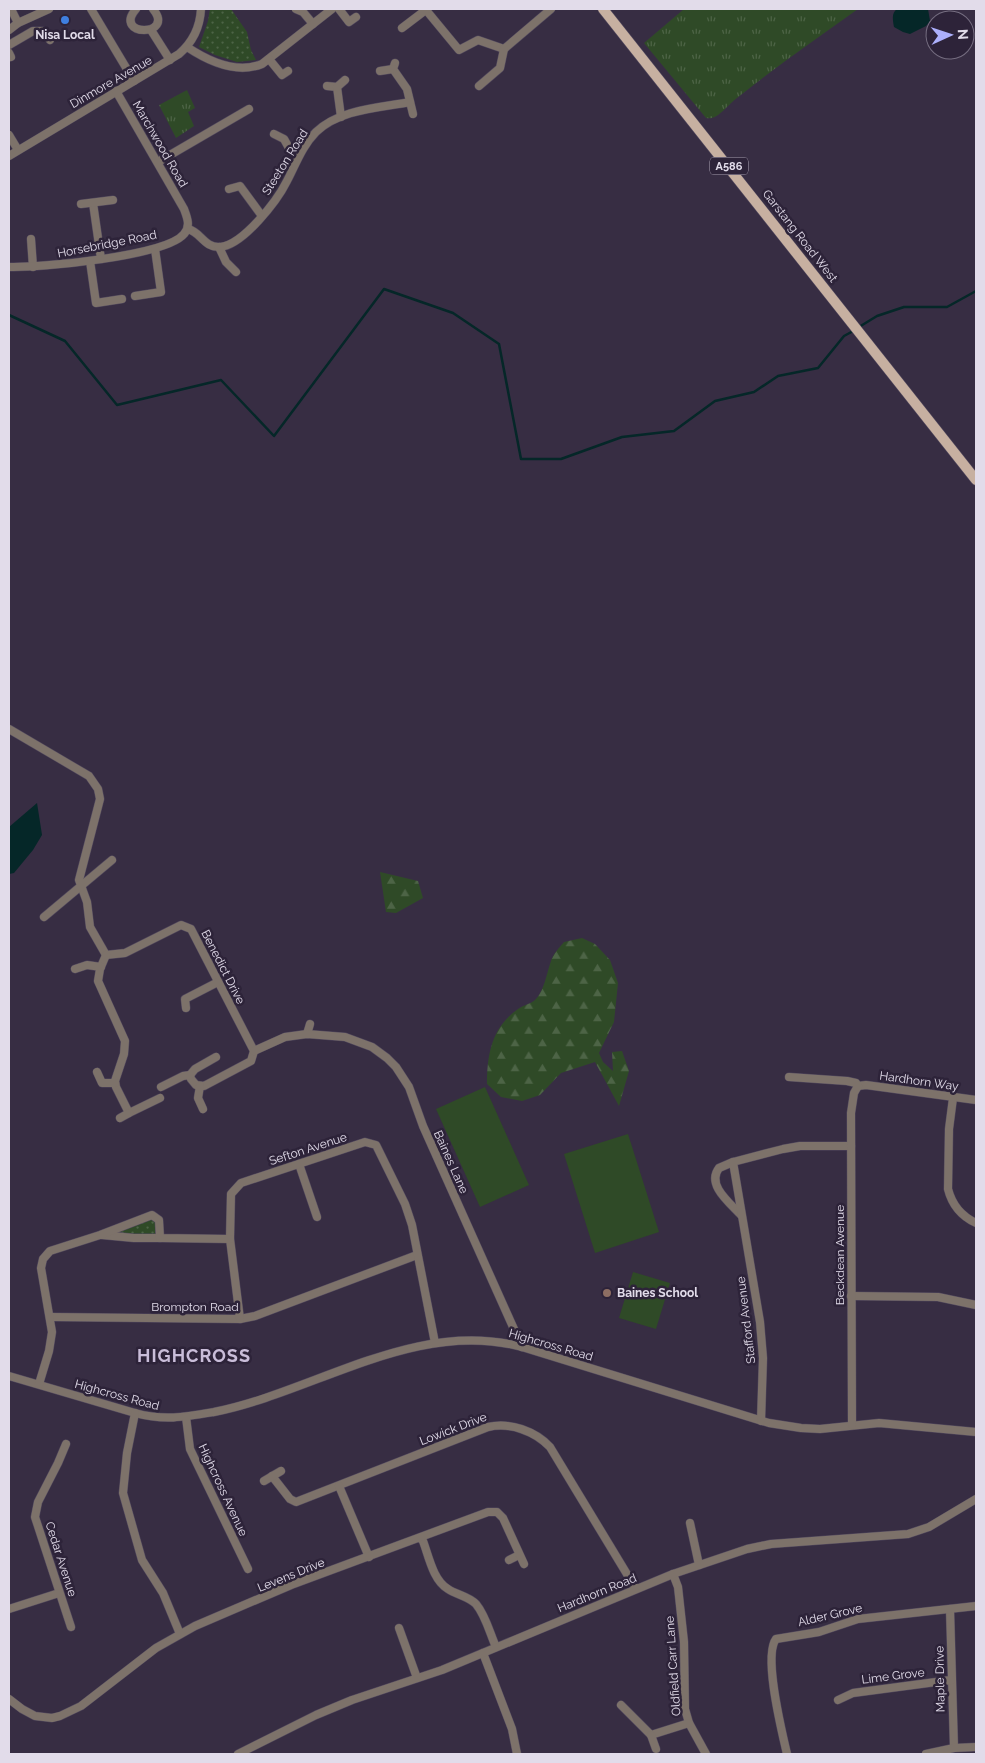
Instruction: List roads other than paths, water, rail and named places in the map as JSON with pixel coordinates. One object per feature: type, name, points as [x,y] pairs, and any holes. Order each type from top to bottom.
[{"type":"main road","name":"Garstang Road West","points":[[603,9],[976,480]]},
{"type":"street","points":[[11,9],[18,23]]},
{"type":"street","points":[[9,30],[18,23],[48,9]]},
{"type":"street","points":[[91,9],[134,81]]},
{"type":"street","points":[[136,9],[131,18],[134,26],[140,31],[151,30]]},
{"type":"street","points":[[151,30],[157,21],[156,13],[153,9]]},
{"type":"street","name":"Dinmore Avenue","points":[[9,156],[170,60],[187,47],[196,32],[201,9]]},
{"type":"street","points":[[296,9],[303,12],[313,24]]},
{"type":"street","points":[[187,47],[217,62],[240,69],[252,68],[269,59],[332,9]]},
{"type":"street","points":[[339,9],[349,22],[356,17]]},
{"type":"street","points":[[402,28],[427,9],[459,50],[478,40],[504,49]]},
{"type":"street","points":[[479,86],[500,68],[504,49],[551,9]]},
{"type":"street","points":[[151,30],[170,60]]},
{"type":"street","points":[[9,45],[33,31],[42,31],[50,40]]},
{"type":"street","points":[[269,59],[282,75],[288,71]]},
{"type":"street","points":[[380,71],[394,66],[404,84],[413,114]]},
{"type":"street","points":[[327,86],[337,87],[345,80]]},
{"type":"street","points":[[337,87],[341,117]]},
{"type":"street","name":"Marchwood Road","points":[[116,91],[184,209],[188,220],[188,228]]},
{"type":"street","name":"Steeton Road","points":[[219,247],[242,236],[262,216],[282,189],[300,155],[317,131],[341,117],[410,102]]},
{"type":"street","points":[[232,108],[237,116]]},
{"type":"street","points":[[158,162],[249,109]]},
{"type":"street","points":[[274,134],[287,137],[289,148],[300,155]]},
{"type":"street","points":[[9,135],[18,150]]},
{"type":"street","points":[[229,189],[242,183],[262,216]]},
{"type":"street","points":[[81,204],[113,200]]},
{"type":"street","points":[[93,203],[101,259]]},
{"type":"street","points":[[188,228],[194,230],[206,244],[219,247],[226,262],[236,272]]},
{"type":"street","name":"Horsebridge Road","points":[[9,267],[33,267],[101,259],[155,249],[180,238],[188,228]]},
{"type":"street","points":[[31,239],[33,267]]},
{"type":"street","points":[[135,296],[161,292],[155,249]]},
{"type":"street","points":[[90,260],[96,303],[122,298]]},
{"type":"street","points":[[9,729],[89,776],[98,789],[100,799],[80,875],[80,886],[86,902],[90,927],[106,955],[98,981],[124,1041],[124,1054],[115,1083],[129,1113]]},
{"type":"street","points":[[44,917],[112,860]]},
{"type":"street","name":"Benedict Drive","points":[[106,955],[126,953],[181,925],[186,925],[191,929],[254,1051]]},
{"type":"street","points":[[75,969],[87,965],[101,967]]},
{"type":"street","points":[[185,999],[218,982]]},
{"type":"street","points":[[178,992],[185,999],[186,1008]]},
{"type":"street","points":[[307,1034],[310,1024]]},
{"type":"street","name":"Baines Lane","points":[[254,1051],[285,1037],[307,1034],[350,1038],[372,1047],[387,1058],[409,1087],[423,1126],[522,1347]]},
{"type":"street","points":[[200,1086],[251,1061],[254,1051]]},
{"type":"street","points":[[161,1087],[183,1076],[190,1075],[195,1069],[216,1057]]},
{"type":"street","points":[[97,1072],[102,1083],[115,1083]]},
{"type":"street","points":[[190,1075],[194,1083],[200,1086]]},
{"type":"street","name":"Hardhorn Way","points":[[789,1077],[847,1081],[858,1086],[866,1085],[976,1100]]},
{"type":"street","points":[[200,1086],[198,1098],[203,1109]]},
{"type":"street","name":"Beckdean Avenue","points":[[852,1425],[851,1146],[852,1102],[855,1089],[858,1086]]},
{"type":"street","points":[[120,1118],[160,1098]]},
{"type":"street","points":[[953,1098],[949,1129],[948,1189],[959,1211],[976,1223]]},
{"type":"street","name":"Sefton Avenue","points":[[240,1319],[230,1239],[231,1194],[241,1183],[365,1142],[376,1145],[408,1214],[435,1343]]},
{"type":"street","points":[[742,1216],[715,1183],[715,1177],[719,1168],[733,1162],[783,1148],[851,1146]]},
{"type":"street","name":"Stafford Avenue","points":[[733,1162],[762,1339],[761,1421]]},
{"type":"street","points":[[298,1164],[317,1218]]},
{"type":"street","points":[[39,1384],[51,1344],[52,1332],[51,1317],[41,1268],[43,1259],[50,1251],[100,1235],[152,1215],[159,1220],[160,1238]]},
{"type":"street","points":[[100,1235],[113,1237],[230,1239]]},
{"type":"street","name":"Brompton Road","points":[[51,1317],[240,1319],[255,1316],[417,1255]]},
{"type":"street","points":[[851,1296],[938,1297],[976,1305]]},
{"type":"street","name":"Highcross Road","points":[[9,1376],[135,1414],[160,1418],[186,1417],[224,1410],[267,1398],[378,1357],[435,1343],[473,1339],[522,1347],[761,1421],[784,1426],[827,1428],[879,1423],[976,1432]]},
{"type":"street","points":[[135,1414],[127,1453],[123,1493],[142,1560],[163,1593],[180,1634]]},
{"type":"street","name":"Highcross Avenue","points":[[186,1417],[190,1449],[248,1570]]},
{"type":"street","name":"Lowick Drive","points":[[272,1476],[290,1499],[296,1502],[488,1427],[503,1425],[532,1433],[540,1437],[550,1447],[636,1589]]},
{"type":"street","name":"Cedar Avenue","points":[[66,1444],[35,1512],[71,1627]]},
{"type":"street","points":[[264,1481],[281,1471]]},
{"type":"street","points":[[339,1486],[369,1557]]},
{"type":"street","name":"Hardhorn Road","points":[[238,1754],[310,1717],[483,1653],[636,1589],[699,1565],[764,1544],[908,1534],[929,1527],[976,1499]]},
{"type":"street","name":"Levens Drive","points":[[9,1699],[35,1716],[52,1718],[67,1713],[81,1706],[151,1652],[180,1634],[291,1585],[492,1512],[497,1512],[503,1518],[524,1564]]},
{"type":"street","points":[[682,1530],[691,1527],[699,1565]]},
{"type":"street","points":[[420,1538],[423,1541],[437,1577],[444,1586],[475,1604],[481,1612],[496,1647]]},
{"type":"street","points":[[509,1560],[519,1555]]},
{"type":"street","name":"Oldfield Carr Lane","points":[[673,1574],[679,1593],[684,1642],[686,1709],[689,1723],[706,1754]]},
{"type":"street","points":[[9,1609],[59,1593]]},
{"type":"street","name":"Alder Grove","points":[[787,1754],[775,1699],[772,1644],[776,1639],[819,1632],[858,1619],[976,1606]]},
{"type":"street","name":"Maple Drive","points":[[950,1609],[954,1748]]},
{"type":"street","points":[[399,1628],[418,1678]]},
{"type":"street","points":[[483,1653],[512,1729],[517,1754]]},
{"type":"street","name":"Lime Grove","points":[[838,1700],[853,1693],[952,1680]]},
{"type":"street","points":[[621,1705],[651,1735],[656,1749]]},
{"type":"street","points":[[651,1735],[689,1723]]},
{"type":"street","points":[[926,1754],[954,1748],[976,1747]]},
{"type":"waterway","points":[[9,315],[65,341],[117,405],[221,380],[274,436],[384,289],[453,313],[499,344],[521,459],[561,459],[622,437],[674,431],[715,401],[754,392],[778,376],[818,368],[844,336],[855,330]]},
{"type":"waterway","points":[[859,327],[877,316],[904,307],[947,307],[976,291]]},
{"type":"place","name":"Nisa Local","points":[[65,20]]},
{"type":"place","name":"Baines School","points":[[607,1293]]},
{"type":"district","name":"HIGHCROSS","points":[[194,1355]]}]
